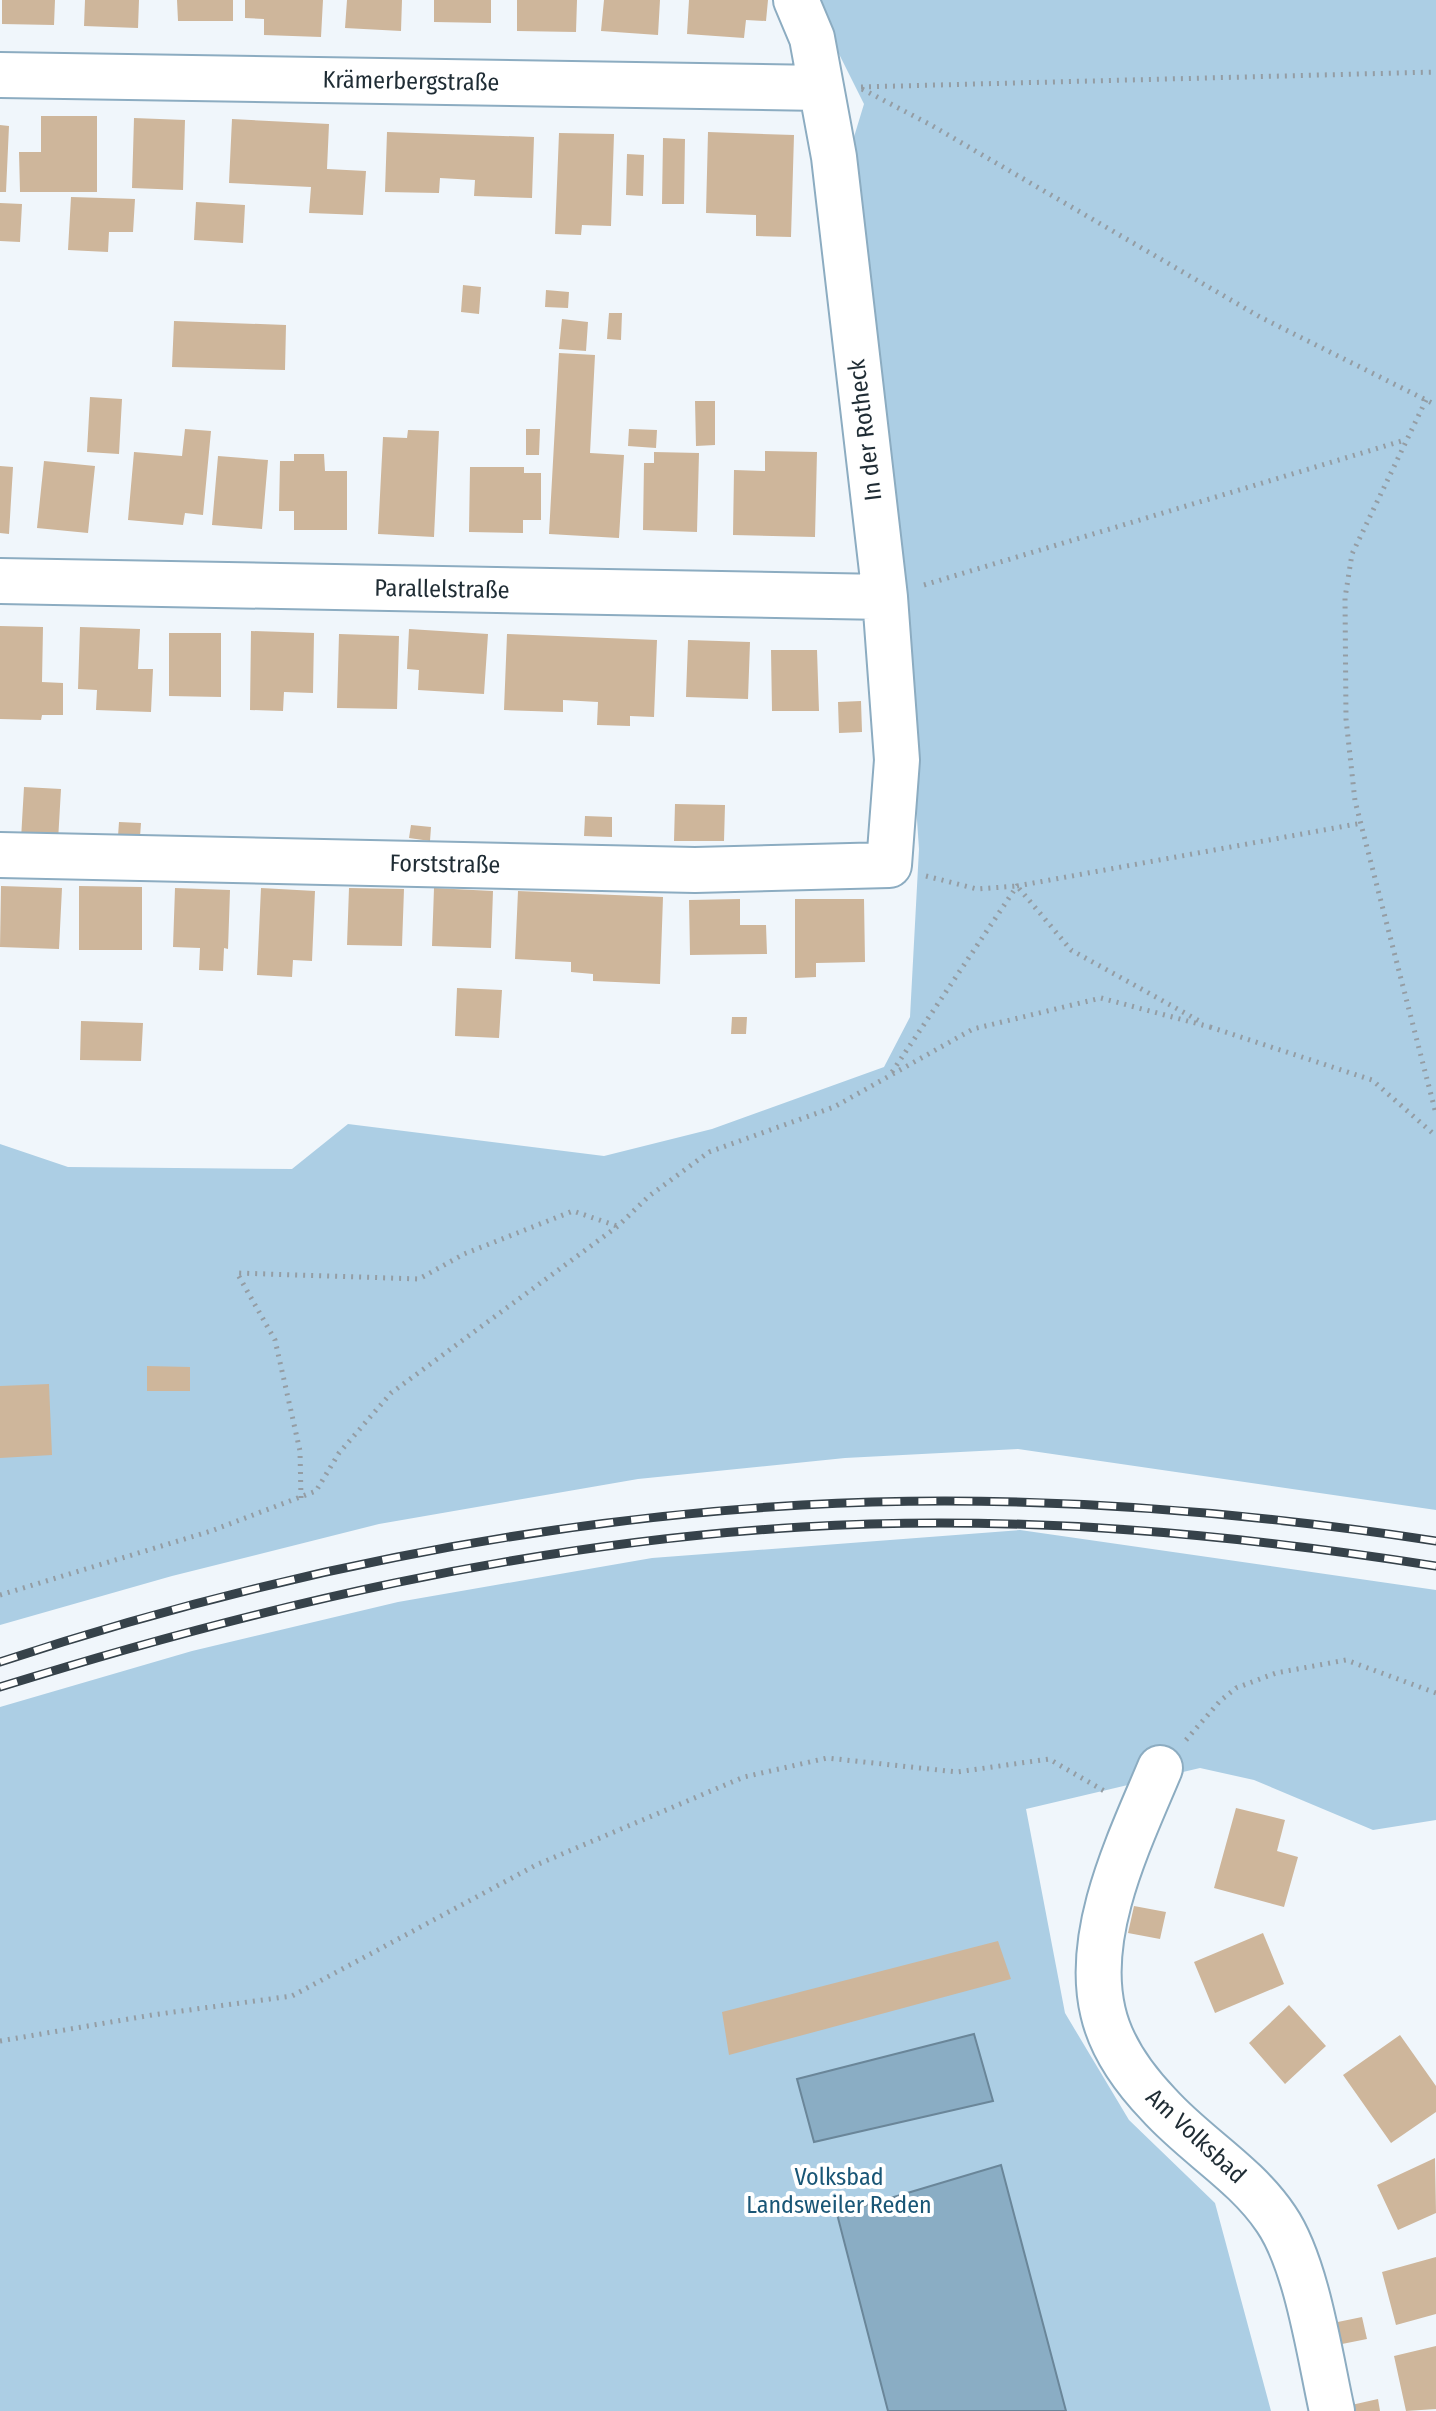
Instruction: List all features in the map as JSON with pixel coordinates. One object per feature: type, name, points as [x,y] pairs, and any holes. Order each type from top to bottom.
[{"type":"street","name":"In der Rotheck","points":[[796,0],[812,38],[839,87],[834,157],[885,597],[897,760],[889,865]]},
{"type":"street","name":"Krämerbergstraße","points":[[0,75],[839,87]]},
{"type":"street","name":"Parallelstraße","points":[[0,581],[885,597]]},
{"type":"street","name":"Forststraße","points":[[0,855],[695,870],[889,865]]},
{"type":"street","name":"Am Volksbad","points":[[1160,1768],[1113,1893],[1099,1949],[1103,2013],[1126,2065],[1160,2107],[1247,2184],[1278,2221],[1296,2263],[1332,2411]]},
{"type":"path","points":[[839,87],[1436,72]]},
{"type":"path","points":[[839,87],[931,125],[1260,317],[1436,405]]},
{"type":"path","points":[[1426,400],[1352,554],[1345,598],[1346,719],[1355,801],[1436,1114]]},
{"type":"path","points":[[885,597],[1406,439]]},
{"type":"path","points":[[889,865],[977,889],[1017,886],[1362,823]]},
{"type":"path","points":[[1017,886],[1071,950],[1210,1027]]},
{"type":"path","points":[[891,1073],[1017,886]]},
{"type":"path","points":[[0,1595],[211,1531],[316,1491],[339,1453],[391,1393],[618,1226],[649,1196],[709,1152],[834,1107],[973,1029],[1101,998],[1210,1027],[1372,1080],[1436,1136]]},
{"type":"path","points":[[301,1498],[300,1451],[275,1340],[237,1273],[419,1279],[464,1254],[573,1211],[618,1226]]},
{"type":"path","points":[[1160,1768],[1220,1701],[1236,1688],[1276,1673],[1346,1660],[1436,1693]]},
{"type":"path","points":[[0,2041],[152,2015],[292,1996],[536,1865],[744,1777],[827,1758],[957,1772],[1049,1759],[1141,1813]]},
{"type":"green space","points":[[812,0],[1436,0],[1436,1510],[1018,1449],[845,1458],[638,1479],[379,1524],[172,1576],[0,1625],[0,1144],[68,1167],[292,1169],[348,1124],[604,1156],[712,1129],[884,1067],[910,1017],[919,849],[896,514],[850,150],[864,104]]},
{"type":"green space","name":"Volksbad Landsweiler Reden","points":[[1020,1530],[1436,1590],[1436,1820],[1373,1830],[1254,1780],[1200,1768],[1026,1809],[1065,2013],[1129,2120],[1215,2203],[1271,2411],[0,2411],[0,1707],[192,1651],[398,1602],[652,1558]]},
{"type":"shaded area","points":[[974,2034],[993,2101],[814,2142],[797,2079]]},
{"type":"shaded area","points":[[1001,2165],[1066,2411],[888,2411],[837,2214]]},
{"type":"building","points":[[2,0],[55,0],[54,25],[2,24]]},
{"type":"building","points":[[85,0],[139,0],[138,28],[84,26]]},
{"type":"building","points":[[177,0],[233,0],[233,21],[178,21]]},
{"type":"building","points":[[245,0],[323,0],[321,37],[264,35],[264,19],[245,18]]},
{"type":"building","points":[[347,0],[402,0],[401,31],[345,28]]},
{"type":"building","points":[[434,0],[491,0],[491,23],[434,22]]},
{"type":"building","points":[[517,0],[577,0],[576,32],[517,31]]},
{"type":"building","points":[[604,0],[660,0],[658,35],[601,31]]},
{"type":"building","points":[[689,0],[768,0],[766,21],[746,20],[744,38],[687,34]]},
{"type":"building","points":[[41,116],[97,116],[97,192],[20,192],[19,152],[41,152]]},
{"type":"building","points":[[134,118],[185,120],[183,190],[132,188]]},
{"type":"building","points":[[232,119],[329,124],[327,169],[366,171],[363,215],[309,213],[311,187],[229,183]]},
{"type":"building","points":[[0,125],[9,126],[6,192],[0,192]]},
{"type":"building","points":[[387,132],[534,137],[532,198],[474,196],[475,180],[440,178],[439,193],[385,192]]},
{"type":"building","points":[[708,132],[794,135],[791,237],[756,236],[756,215],[706,213]]},
{"type":"building","points":[[559,133],[614,134],[611,226],[582,225],[581,235],[555,234]]},
{"type":"building","points":[[663,138],[685,139],[684,204],[662,204]]},
{"type":"building","points":[[627,154],[644,155],[643,196],[626,195]]},
{"type":"building","points":[[71,197],[135,199],[133,232],[109,232],[108,252],[68,250]]},
{"type":"building","points":[[196,202],[245,205],[243,243],[194,240]]},
{"type":"building","points":[[0,203],[22,204],[20,242],[0,241]]},
{"type":"building","points":[[463,285],[481,287],[479,314],[461,312]]},
{"type":"building","points":[[546,290],[569,292],[568,308],[545,307]]},
{"type":"building","points":[[609,313],[622,313],[621,340],[607,339]]},
{"type":"building","points":[[562,319],[588,322],[586,351],[559,349]]},
{"type":"building","points":[[174,321],[286,325],[285,370],[172,367]]},
{"type":"building","points":[[559,353],[595,355],[590,453],[624,455],[619,538],[549,534]]},
{"type":"building","points":[[90,397],[122,399],[119,454],[87,452]]},
{"type":"building","points":[[695,401],[715,401],[715,445],[696,446]]},
{"type":"building","points":[[185,429],[211,431],[203,515],[185,513],[183,525],[128,520],[134,452],[182,456]]},
{"type":"building","points":[[526,429],[540,429],[539,455],[526,455]]},
{"type":"building","points":[[629,429],[657,430],[656,448],[628,446]]},
{"type":"building","points":[[408,430],[439,431],[434,537],[378,534],[383,437],[407,438]]},
{"type":"building","points":[[765,451],[817,452],[815,537],[733,535],[734,470],[765,471]]},
{"type":"building","points":[[654,452],[699,453],[697,532],[643,530],[644,463],[654,463]]},
{"type":"building","points":[[294,454],[324,454],[325,471],[347,471],[347,530],[294,530],[294,511],[279,511],[280,461],[294,461]]},
{"type":"building","points":[[218,456],[268,460],[262,529],[212,525]]},
{"type":"building","points":[[44,461],[95,466],[88,533],[37,528]]},
{"type":"building","points":[[0,466],[13,467],[9,534],[0,533]]},
{"type":"building","points":[[470,467],[524,467],[524,473],[541,473],[541,520],[523,520],[523,533],[469,532]]},
{"type":"building","points":[[0,626],[43,627],[42,682],[63,683],[63,715],[42,715],[41,720],[0,719]]},
{"type":"building","points":[[80,627],[140,629],[138,669],[153,669],[151,712],[96,710],[97,690],[78,689]]},
{"type":"building","points":[[409,629],[488,634],[484,694],[418,690],[419,670],[407,669]]},
{"type":"building","points":[[251,631],[314,633],[313,693],[284,692],[283,711],[250,710]]},
{"type":"building","points":[[169,633],[221,633],[221,697],[169,696]]},
{"type":"building","points":[[339,634],[399,636],[397,709],[337,708]]},
{"type":"building","points":[[507,634],[657,640],[654,717],[630,716],[630,726],[597,725],[598,702],[563,700],[563,712],[504,710]]},
{"type":"building","points":[[688,640],[750,642],[748,699],[686,697]]},
{"type":"building","points":[[771,650],[817,650],[819,711],[772,711]]},
{"type":"building","points":[[861,701],[862,732],[839,733],[838,702]]},
{"type":"building","points":[[24,787],[61,789],[58,841],[21,839]]},
{"type":"building","points":[[675,804],[725,805],[724,841],[674,841]]},
{"type":"building","points":[[585,816],[612,817],[612,837],[584,836]]},
{"type":"building","points":[[119,822],[141,823],[140,837],[118,836]]},
{"type":"building","points":[[411,825],[431,827],[430,841],[409,838]]},
{"type":"building","points":[[1,886],[62,888],[59,949],[0,947]]},
{"type":"building","points":[[79,886],[142,887],[142,950],[79,950]]},
{"type":"building","points":[[175,888],[230,890],[228,949],[224,948],[223,971],[199,970],[200,948],[173,947]]},
{"type":"building","points":[[261,888],[315,891],[312,961],[293,960],[292,977],[257,975]]},
{"type":"building","points":[[349,888],[404,889],[402,946],[347,945]]},
{"type":"building","points":[[434,888],[493,891],[491,948],[432,946]]},
{"type":"building","points":[[518,891],[663,897],[660,984],[593,981],[593,974],[571,972],[571,962],[515,959]]},
{"type":"building","points":[[740,899],[740,925],[766,925],[767,954],[690,955],[689,900]]},
{"type":"building","points":[[795,899],[864,899],[865,962],[816,963],[816,977],[795,978]]},
{"type":"building","points":[[457,988],[502,990],[499,1038],[455,1036]]},
{"type":"building","points":[[732,1017],[747,1017],[746,1034],[731,1034]]},
{"type":"building","points":[[81,1021],[143,1023],[141,1061],[80,1060]]},
{"type":"building","points":[[147,1366],[190,1367],[190,1391],[147,1391]]},
{"type":"building","points":[[49,1384],[52,1455],[0,1458],[0,1386]]},
{"type":"building","points":[[1236,1808],[1285,1820],[1277,1851],[1298,1857],[1284,1907],[1214,1888]]},
{"type":"building","points":[[1134,1906],[1166,1912],[1160,1939],[1128,1933]]},
{"type":"building","points":[[1263,1933],[1284,1984],[1215,2013],[1194,1962]]},
{"type":"building","points":[[998,1941],[1011,1979],[729,2055],[722,2012]]},
{"type":"building","points":[[1289,2005],[1326,2046],[1285,2084],[1249,2043]]},
{"type":"building","points":[[1400,2035],[1436,2086],[1436,2112],[1391,2143],[1343,2075]]},
{"type":"building","points":[[1435,2158],[1436,2213],[1398,2230],[1377,2185]]},
{"type":"building","points":[[1436,2257],[1436,2314],[1396,2325],[1382,2272]]},
{"type":"building","points":[[1362,2317],[1367,2339],[1332,2346],[1328,2324]]},
{"type":"building","points":[[1436,2346],[1436,2409],[1406,2411],[1394,2356]]},
{"type":"building","points":[[1378,2399],[1380,2411],[1348,2411],[1347,2406]]},
{"type":"railway","points":[[0,1662],[195,1604],[396,1557],[599,1524],[701,1513],[881,1502],[1120,1506],[1278,1520],[1436,1541]]},
{"type":"railway","points":[[0,1687],[197,1630],[396,1583],[598,1547],[700,1535],[882,1524],[1041,1525],[1279,1544],[1436,1566]]}]
